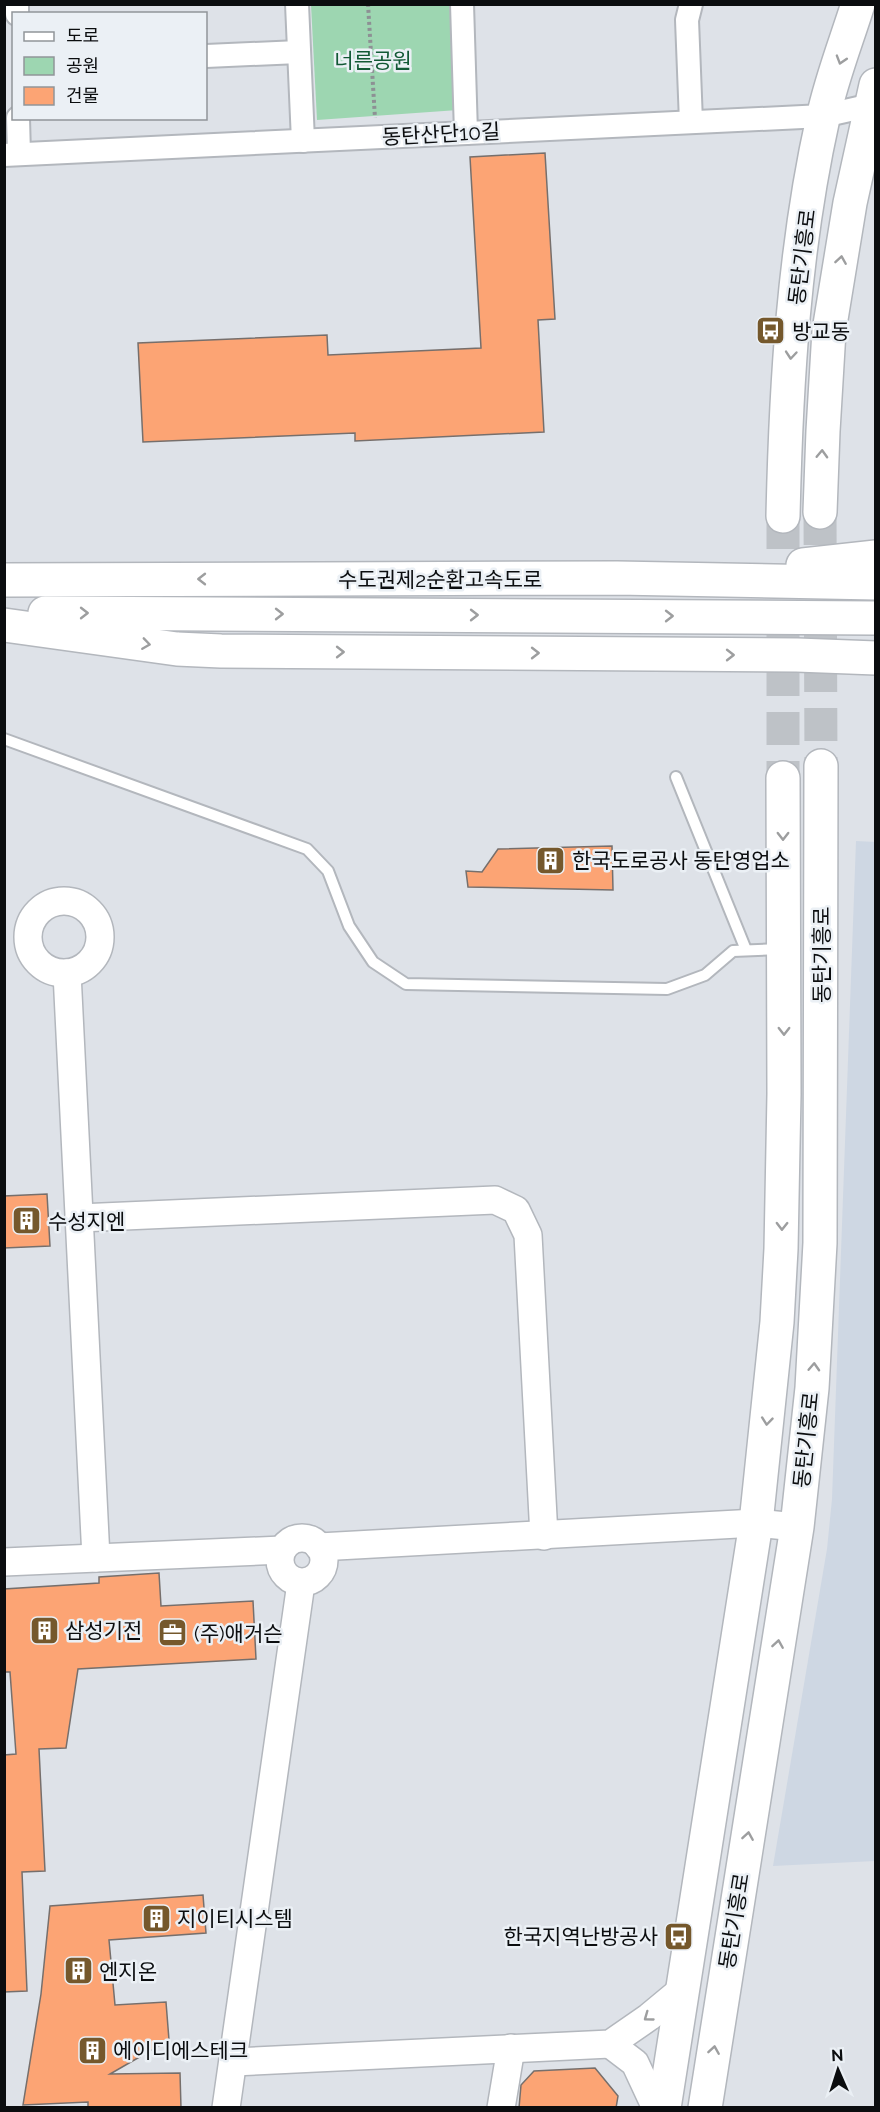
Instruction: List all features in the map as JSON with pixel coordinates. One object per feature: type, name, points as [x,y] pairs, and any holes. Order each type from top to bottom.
[{"type":"main road","name":"동탄기흥로","points":[[783,516],[786,412],[798,268],[823,116],[858,4]]},
{"type":"main road","name":"동탄기흥로","points":[[820,512],[830,331],[850,204],[874,98]]},
{"type":"main road","points":[[617,578],[791,566],[876,556]]},
{"type":"main road","name":"수도권제2순환고속도로","points":[[4,580],[617,578],[876,583]]},
{"type":"main road","name":"수도권제2순환고속도로","points":[[4,613],[876,618]]},
{"type":"main road","points":[[4,625],[177,649],[221,651],[797,655],[876,658]]},
{"type":"main road","points":[[797,655],[876,652]]},
{"type":"main road","name":"동탄기흥로","points":[[705,2108],[797,1527],[812,1388],[820,1243],[821,766]]},
{"type":"main road","name":"동탄기흥로","points":[[664,2108],[756,1523],[777,1322],[784,1094],[783,778]]},
{"type":"street","points":[[297,4],[303,141]]},
{"type":"street","points":[[462,4],[466,133]]},
{"type":"street","points":[[691,4],[687,21],[691,122]]},
{"type":"street","points":[[207,56],[299,52]]},
{"type":"street","name":"동탄산단10길","points":[[12,154],[823,116],[874,98]]},
{"type":"street","points":[[12,154],[18,120]]},
{"type":"street","points":[[66,973],[96,1558]]},
{"type":"street","points":[[79,1218],[495,1200],[516,1210],[528,1235],[544,1536]]},
{"type":"street","points":[[319,1547],[756,1523],[797,1527]]},
{"type":"street","points":[[308,1539],[319,1547],[324,1560],[320,1573],[308,1582],[301,1583],[288,1578],[282,1572],[279,1557],[282,1550],[293,1540],[308,1539]]},
{"type":"street","points":[[4,1562],[282,1550]]},
{"type":"street","points":[[226,2108],[301,1583]]},
{"type":"street","points":[[233,2062],[610,2044],[649,2017],[684,1988]]},
{"type":"street","points":[[610,2044],[635,2063],[656,2108]]},
{"type":"street","points":[[501,2108],[511,2048]]},
{"type":"lane","points":[[4,739],[307,849],[328,871],[349,926],[372,962],[406,984],[667,989],[705,975],[733,951],[784,948]]},
{"type":"lane","points":[[676,777],[746,950]]},
{"type":"path","points":[[368,4],[376,138]]},
{"type":"shaded area","points":[[856,841],[876,842],[875,1861],[773,1866],[827,1549],[832,1499]]},
{"type":"green space","name":"너른공원","points":[[311,5],[453,5],[458,110],[317,120]]},
{"type":"building","points":[[545,153],[555,319],[538,320],[544,432],[355,441],[355,433],[143,442],[138,343],[327,335],[328,355],[481,348],[470,157]]},
{"type":"building","name":"한국도로공사 동탄영업소","points":[[612,846],[613,890],[468,887],[466,871],[482,872],[498,849]]},
{"type":"building","name":"수성지엔","points":[[47,1194],[50,1246],[4,1248],[4,1196]]},
{"type":"building","points":[[159,1573],[161,1606],[253,1601],[256,1659],[78,1669],[66,1748],[39,1749],[45,1871],[22,1872],[27,1991],[4,1992],[4,1755],[16,1754],[10,1672],[4,1672],[4,1589],[99,1583],[99,1577]]},
{"type":"building","points":[[203,1895],[206,1933],[109,1940],[115,2005],[166,2002],[169,2040],[110,2074],[180,2073],[181,2108],[88,2108],[88,2102],[23,2105],[41,1994],[50,1906]]},
{"type":"building","points":[[595,2068],[618,2096],[616,2108],[519,2108],[521,2085],[534,2071]]},
{"type":"tunnel","points":[[820,512],[821,766]]},
{"type":"tunnel","points":[[783,516],[783,778]]},
{"type":"place","name":"방교동","points":[[771,331]]},
{"type":"place","name":"한국도로공사 동탄영업소","points":[[551,860]]},
{"type":"place","name":"수성지엔","points":[[27,1221]]},
{"type":"place","name":"삼성기전","points":[[44,1630]]},
{"type":"place","name":"(주)애거슨","points":[[173,1633]]},
{"type":"place","name":"지이티시스템","points":[[156,1918]]},
{"type":"place","name":"한국지역난방공사","points":[[679,1936]]},
{"type":"place","name":"엔지온","points":[[78,1971]]},
{"type":"place","name":"에이디에스테크","points":[[92,2050]]}]
